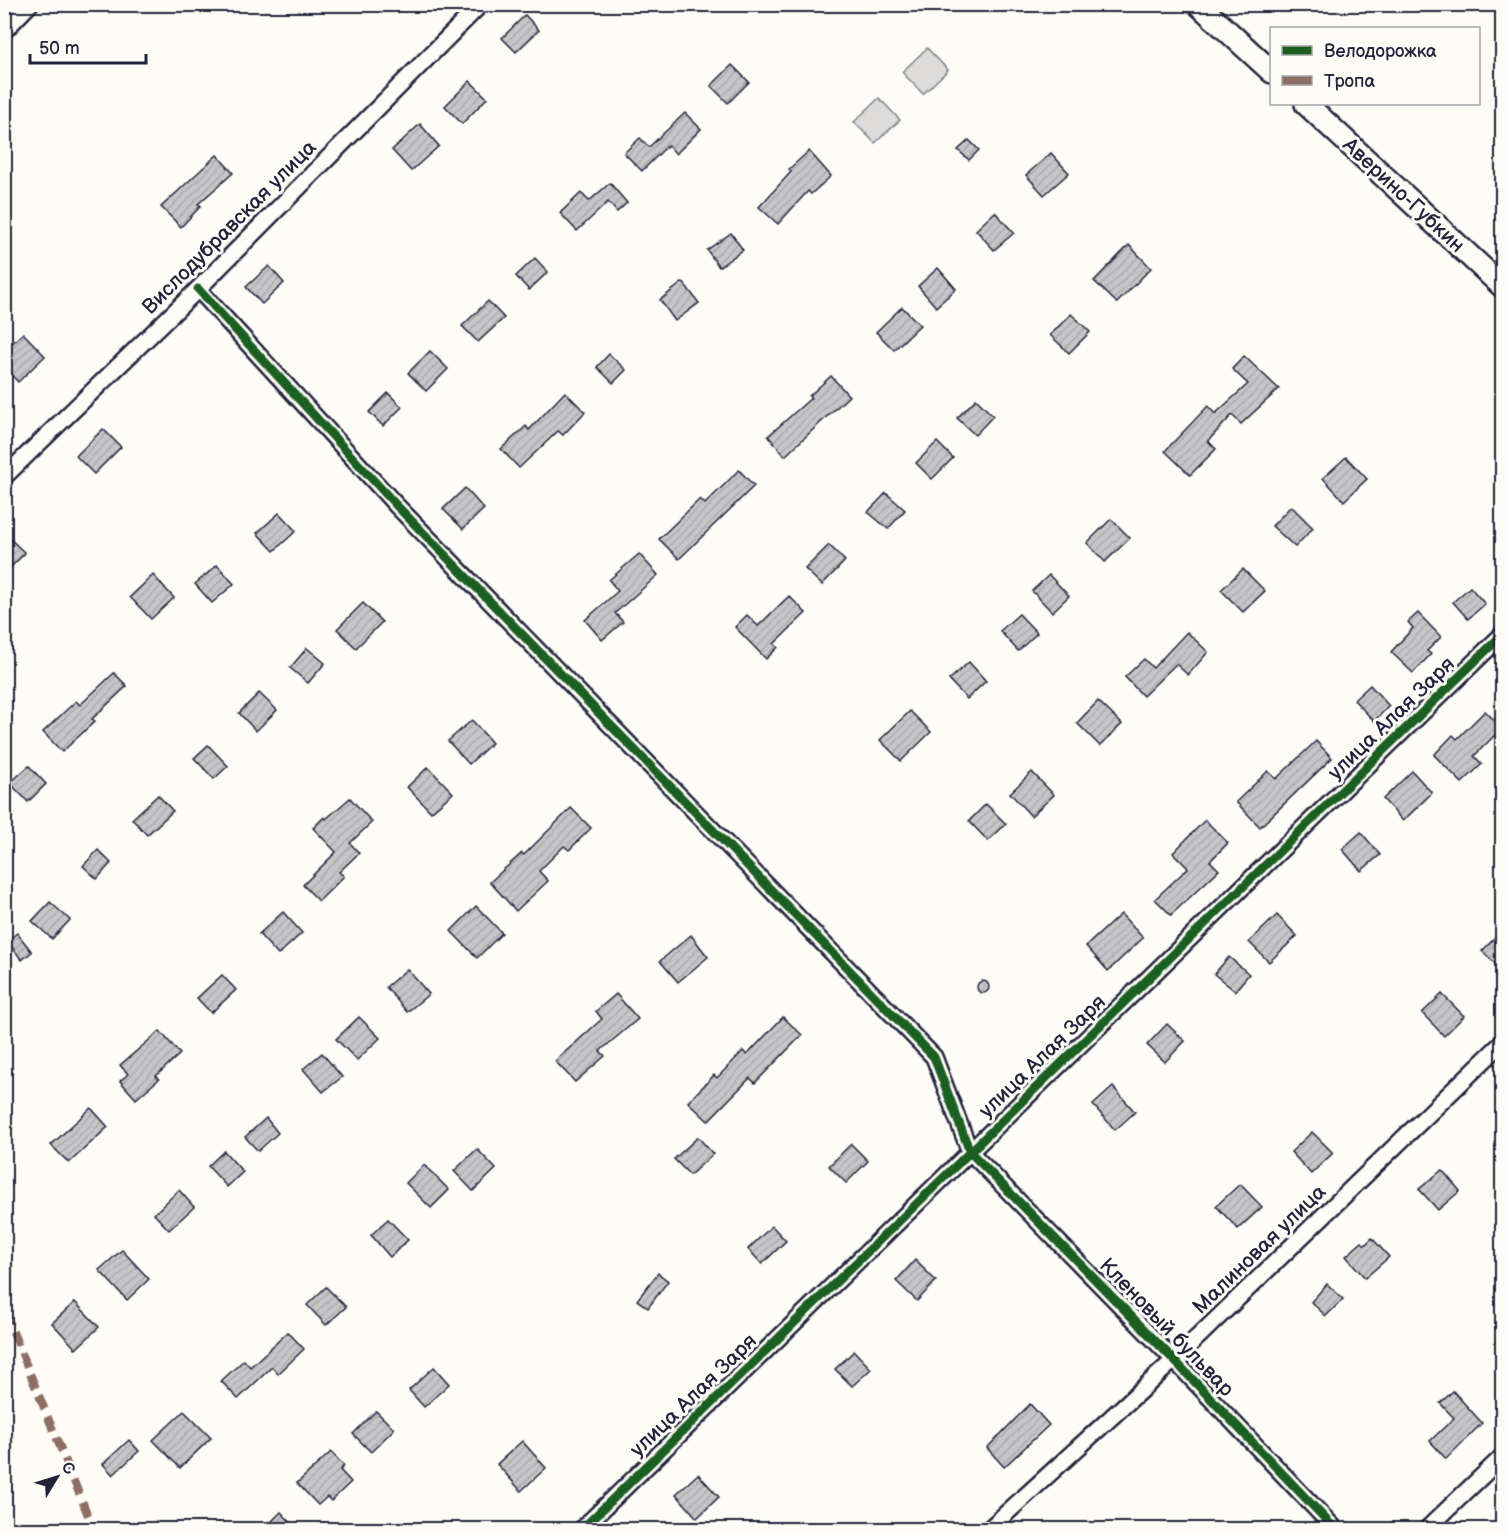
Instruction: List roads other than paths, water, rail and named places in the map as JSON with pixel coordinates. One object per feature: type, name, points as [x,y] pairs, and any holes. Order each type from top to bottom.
[{"type":"main road","points":[[1198,4],[1270,70]]},
{"type":"main road","name":"Аверино-Губкин","points":[[1307,105],[1503,286]]},
{"type":"street","points":[[4,31],[30,4]]},
{"type":"street","name":"Вислодубравская улица","points":[[4,477],[198,289],[481,4]]},
{"type":"street","points":[[198,289],[396,505],[934,1057],[970,1152]]},
{"type":"street","name":"улица Алая Заря","points":[[581,1530],[1503,635]]},
{"type":"street","name":"Малиновая улица","points":[[988,1530],[1174,1360],[1503,1044]]},
{"type":"street","name":"Кленовый бульвар","points":[[970,1152],[1174,1360],[1336,1530]]},
{"type":"street","points":[[1426,1530],[1503,1457]]}]
